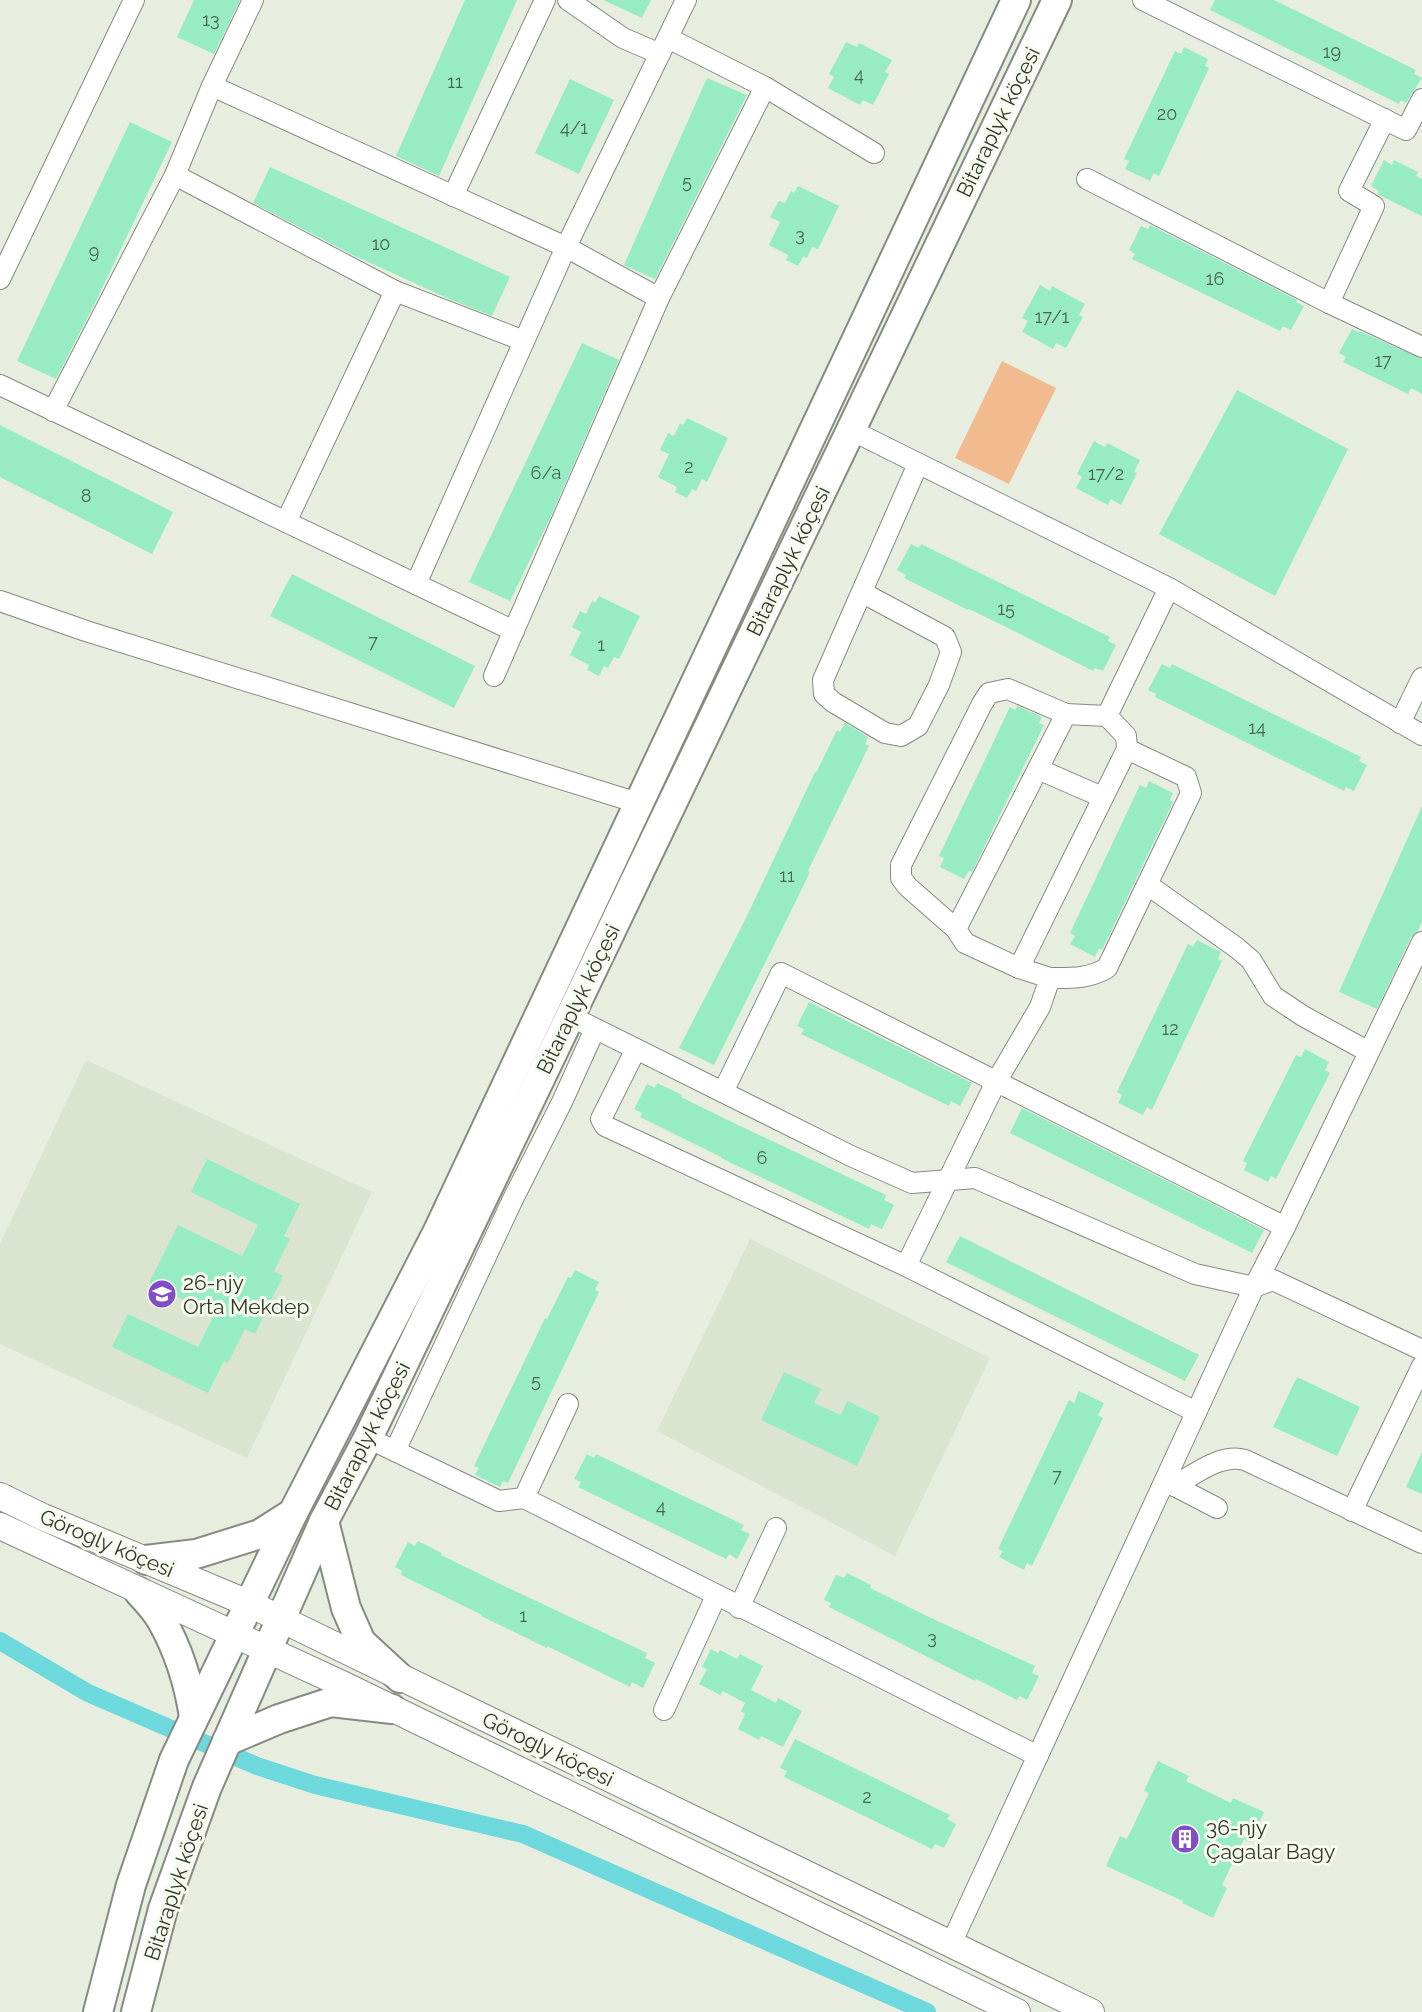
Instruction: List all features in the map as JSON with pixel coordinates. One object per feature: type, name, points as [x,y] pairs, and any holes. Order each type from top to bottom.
[{"type":"highway","name":"Bitaraplyk köçesi","points":[[98,2012],[131,1885],[174,1760],[196,1705],[236,1635],[293,1513],[438,1230],[1016,0]]},
{"type":"highway","name":"Bitaraplyk köçesi","points":[[136,2012],[163,1909],[212,1774],[240,1729],[267,1650],[324,1521],[368,1438],[1057,0]]},
{"type":"highway","points":[[146,1560],[196,1554],[260,1534],[293,1513]]},
{"type":"highway","points":[[324,1521],[346,1608],[361,1642],[400,1678]]},
{"type":"highway","points":[[139,1592],[162,1619],[180,1658],[196,1705]]},
{"type":"highway","points":[[240,1729],[331,1702],[392,1709]]},
{"type":"main road","name":"Görogly köçesi","points":[[0,1496],[43,1517],[250,1604],[1091,2012]]},
{"type":"main road","name":"Görogly köçesi","points":[[0,1526],[392,1709],[1017,2012]]},
{"type":"street","points":[[0,279],[134,0]]},
{"type":"street","points":[[53,411],[175,175],[212,86],[253,0]]},
{"type":"street","points":[[453,196],[544,0]]},
{"type":"street","points":[[567,0],[623,38],[664,46],[765,87],[874,153]]},
{"type":"street","points":[[416,584],[566,247],[686,0]]},
{"type":"street","points":[[1143,0],[1406,130],[1422,99]]},
{"type":"street","points":[[212,86],[566,247],[659,298]]},
{"type":"street","points":[[494,676],[659,298],[765,87]]},
{"type":"street","points":[[1329,303],[1374,206],[1349,191],[1384,119]]},
{"type":"street","points":[[175,175],[395,291],[524,341]]},
{"type":"street","points":[[1087,179],[1329,303],[1422,347]]},
{"type":"street","points":[[286,522],[395,291]]},
{"type":"street","points":[[0,385],[514,631]]},
{"type":"street","points":[[851,430],[1169,588],[1422,735]]},
{"type":"street","points":[[863,593],[945,637],[951,652],[939,686],[918,726],[901,736],[885,733],[833,702],[824,694],[823,680],[918,464]]},
{"type":"street","points":[[1107,716],[1169,588]]},
{"type":"street","points":[[0,600],[97,635],[638,803]]},
{"type":"street","points":[[1400,723],[1422,678]]},
{"type":"street","points":[[1019,968],[1127,748],[1126,736],[1107,716],[1066,714],[1008,689],[989,693],[901,865],[901,878],[908,887],[956,929],[965,943],[1019,968],[1050,978],[1078,978],[1095,975],[1107,968],[1191,794],[1186,777],[1127,748]]},
{"type":"street","points":[[956,929],[1066,714]]},
{"type":"street","points":[[1038,769],[1102,796]]},
{"type":"street","points":[[1148,885],[1214,930],[1251,960],[1273,996],[1303,1016],[1369,1052]]},
{"type":"street","points":[[951,1944],[1169,1483],[1196,1412],[1254,1287],[1422,942]]},
{"type":"street","points":[[723,1092],[781,973],[1284,1227]]},
{"type":"street","points":[[906,1266],[996,1082],[1040,1006],[1050,978]]},
{"type":"street","points":[[570,1016],[851,1156],[912,1183],[975,1178],[1194,1274],[1254,1287],[1273,1280],[1422,1350]]},
{"type":"street","points":[[395,1451],[595,1029]]},
{"type":"street","points":[[636,1049],[602,1119],[605,1126],[906,1266],[1196,1412]]},
{"type":"street","points":[[1352,1511],[1422,1366]]},
{"type":"street","points":[[524,1498],[568,1404]]},
{"type":"street","points":[[368,1438],[499,1501],[524,1498],[1038,1756]]},
{"type":"street","points":[[1169,1483],[1220,1461],[1236,1458],[1245,1460],[1422,1544]]},
{"type":"street","points":[[1169,1483],[1218,1508]]},
{"type":"street","points":[[740,1608],[776,1528]]},
{"type":"street","points":[[664,1710],[716,1596]]},
{"type":"shaded area","points":[[1002,361],[1056,388],[1009,484],[955,458]]},
{"type":"shaded area","name":"26-njy Orta Mekdep","points":[[86,1060],[372,1192],[247,1458],[0,1344],[0,1244]]},
{"type":"shaded area","points":[[750,1239],[990,1358],[895,1556],[657,1431]]},
{"type":"building","points":[[194,0],[240,0],[214,54],[177,37]]},
{"type":"building","points":[[465,0],[517,0],[439,176],[396,156]]},
{"type":"building","points":[[603,0],[651,0],[642,18]]},
{"type":"building","points":[[1215,0],[1274,0],[1416,70],[1414,74],[1422,78],[1406,103],[1401,100],[1399,104],[1210,10]]},
{"type":"building","points":[[846,42],[857,47],[859,43],[892,60],[885,72],[889,74],[873,105],[863,100],[860,105],[828,88],[834,77],[829,74]]},
{"type":"building","points":[[1184,47],[1208,59],[1205,66],[1209,68],[1159,176],[1154,173],[1150,181],[1125,169],[1129,161],[1124,159],[1175,51],[1181,54]]},
{"type":"building","points":[[707,78],[747,95],[655,279],[624,265]]},
{"type":"building","points":[[570,79],[614,100],[579,174],[535,153]]},
{"type":"building","points":[[130,122],[172,142],[56,379],[17,361]]},
{"type":"building","points":[[1384,160],[1392,165],[1394,160],[1418,172],[1416,176],[1422,179],[1422,216],[1377,194],[1379,191],[1371,186]]},
{"type":"building","points":[[270,167],[510,277],[492,316],[353,255],[253,203]]},
{"type":"building","points":[[798,186],[839,206],[818,249],[812,247],[807,258],[803,257],[798,266],[786,260],[788,255],[769,245],[780,222],[770,217],[779,201],[785,203],[791,191],[794,193]]},
{"type":"building","points":[[1150,225],[1297,300],[1296,302],[1304,306],[1291,330],[1283,326],[1280,331],[1132,259],[1135,254],[1129,250],[1141,226],[1148,229]]},
{"type":"building","points":[[1040,285],[1050,291],[1052,286],[1085,304],[1079,315],[1083,317],[1066,348],[1056,343],[1053,349],[1022,332],[1028,321],[1022,318]]},
{"type":"building","points":[[1352,329],[1422,359],[1422,394],[1411,388],[1408,394],[1343,362],[1346,357],[1339,353]]},
{"type":"building","points":[[582,343],[619,360],[551,516],[510,601],[469,582]]},
{"type":"building","points":[[1237,390],[1348,449],[1275,596],[1159,534]]},
{"type":"building","points":[[687,418],[728,438],[707,482],[702,479],[696,491],[692,489],[687,498],[675,492],[677,487],[658,477],[669,454],[660,450],[668,433],[674,436],[680,423],[683,425]]},
{"type":"building","points":[[0,425],[173,512],[152,554],[0,477]]},
{"type":"building","points":[[1094,441],[1105,447],[1107,443],[1140,460],[1134,472],[1137,473],[1121,505],[1111,499],[1108,505],[1076,488],[1082,477],[1077,474]]},
{"type":"building","points":[[911,544],[919,548],[921,544],[1110,637],[1108,641],[1116,645],[1103,671],[1095,668],[1093,671],[904,578],[906,575],[897,570]]},
{"type":"building","points":[[292,574],[475,666],[454,708],[270,616]]},
{"type":"building","points":[[599,596],[640,616],[619,659],[614,657],[608,668],[604,666],[599,676],[587,670],[589,665],[570,655],[581,632],[572,627],[580,611],[586,614],[592,601],[595,603]]},
{"type":"building","points":[[1162,664],[1170,668],[1172,664],[1361,757],[1359,761],[1367,765],[1354,791],[1346,787],[1344,791],[1155,697],[1156,694],[1148,690]]},
{"type":"building","points":[[1017,706],[1042,717],[1039,723],[1044,725],[972,872],[969,871],[964,879],[940,867],[944,858],[939,856],[1010,707],[1015,710]]},
{"type":"building","points":[[845,723],[868,737],[865,744],[869,746],[808,871],[810,872],[714,1065],[679,1048],[745,920],[815,772],[837,730],[840,732]]},
{"type":"building","points":[[1149,781],[1173,793],[1170,800],[1173,802],[1102,950],[1099,948],[1095,957],[1070,944],[1075,936],[1070,933],[1140,785],[1146,788]]},
{"type":"building","points":[[1422,806],[1422,921],[1418,931],[1411,937],[1377,1009],[1339,992]]},
{"type":"building","points":[[1197,940],[1221,952],[1218,959],[1222,961],[1152,1110],[1147,1107],[1143,1115],[1118,1103],[1122,1095],[1117,1092],[1188,944],[1193,947]]},
{"type":"building","points":[[809,1002],[972,1083],[960,1106],[951,1101],[949,1106],[801,1034],[804,1029],[797,1026]]},
{"type":"building","points":[[1305,1049],[1329,1062],[1325,1070],[1330,1073],[1276,1179],[1271,1176],[1268,1182],[1244,1170],[1247,1163],[1243,1161],[1296,1055],[1301,1057]]},
{"type":"building","points":[[657,1083],[738,1125],[886,1195],[884,1200],[894,1205],[882,1229],[871,1224],[869,1229],[640,1117],[642,1113],[634,1109],[647,1084],[655,1088]]},
{"type":"building","points":[[1022,1108],[1264,1230],[1252,1253],[1010,1133]]},
{"type":"building","points":[[207,1159],[300,1204],[284,1236],[290,1239],[274,1271],[283,1276],[255,1334],[245,1329],[228,1363],[224,1361],[208,1393],[112,1347],[128,1314],[198,1347],[214,1315],[149,1283],[178,1225],[242,1256],[258,1225],[191,1192]]},
{"type":"building","points":[[960,1236],[1199,1355],[1185,1381],[946,1262]]},
{"type":"building","points":[[575,1270],[599,1282],[595,1290],[599,1292],[508,1483],[503,1481],[500,1487],[475,1475],[479,1468],[474,1466],[545,1318],[547,1319],[568,1277],[571,1278]]},
{"type":"building","points":[[784,1372],[821,1389],[814,1403],[841,1415],[847,1401],[880,1417],[857,1466],[761,1420]]},
{"type":"building","points":[[1297,1377],[1360,1407],[1337,1456],[1273,1427]]},
{"type":"building","points":[[1079,1391],[1104,1403],[1098,1415],[1103,1418],[1032,1566],[1027,1563],[1024,1570],[999,1557],[1003,1551],[998,1549],[1069,1400],[1074,1403]]},
{"type":"building","points":[[1422,1452],[1422,1494],[1406,1487]]},
{"type":"building","points":[[587,1454],[594,1458],[596,1454],[744,1525],[741,1530],[750,1534],[737,1559],[729,1554],[726,1559],[578,1487],[581,1482],[574,1479]]},
{"type":"building","points":[[418,1541],[498,1583],[647,1653],[645,1658],[655,1663],[643,1688],[632,1682],[630,1687],[401,1575],[402,1571],[395,1567],[408,1542],[415,1546]]},
{"type":"building","points":[[847,1573],[871,1585],[870,1588],[1035,1666],[1032,1673],[1039,1676],[1027,1700],[1020,1696],[1017,1700],[976,1679],[975,1681],[829,1607],[831,1603],[824,1600],[836,1575],[844,1578]]},
{"type":"building","points":[[711,1649],[718,1653],[720,1650],[737,1659],[740,1654],[763,1666],[751,1690],[776,1703],[778,1698],[802,1711],[783,1747],[761,1736],[759,1740],[738,1729],[745,1714],[741,1711],[745,1703],[723,1691],[720,1695],[699,1684],[707,1669],[702,1667]]},
{"type":"building","points":[[795,1739],[950,1815],[947,1819],[956,1824],[944,1848],[935,1844],[932,1849],[784,1777],[787,1771],[780,1768]]},
{"type":"building","name":"36-njy Çagalar Bagy","points":[[1158,1761],[1189,1776],[1186,1781],[1231,1803],[1233,1798],[1264,1812],[1250,1842],[1244,1839],[1222,1885],[1227,1888],[1213,1918],[1182,1903],[1183,1901],[1106,1866],[1120,1836],[1127,1839],[1149,1793],[1144,1791]]},
{"type":"waterway","points":[[0,1641],[88,1693],[257,1766],[315,1785],[523,1834],[927,2012]]},
{"type":"place","name":"26-njy Orta Mekdep","points":[[162,1294]]},
{"type":"place","name":"36-njy Çagalar Bagy","points":[[1185,1839]]}]
